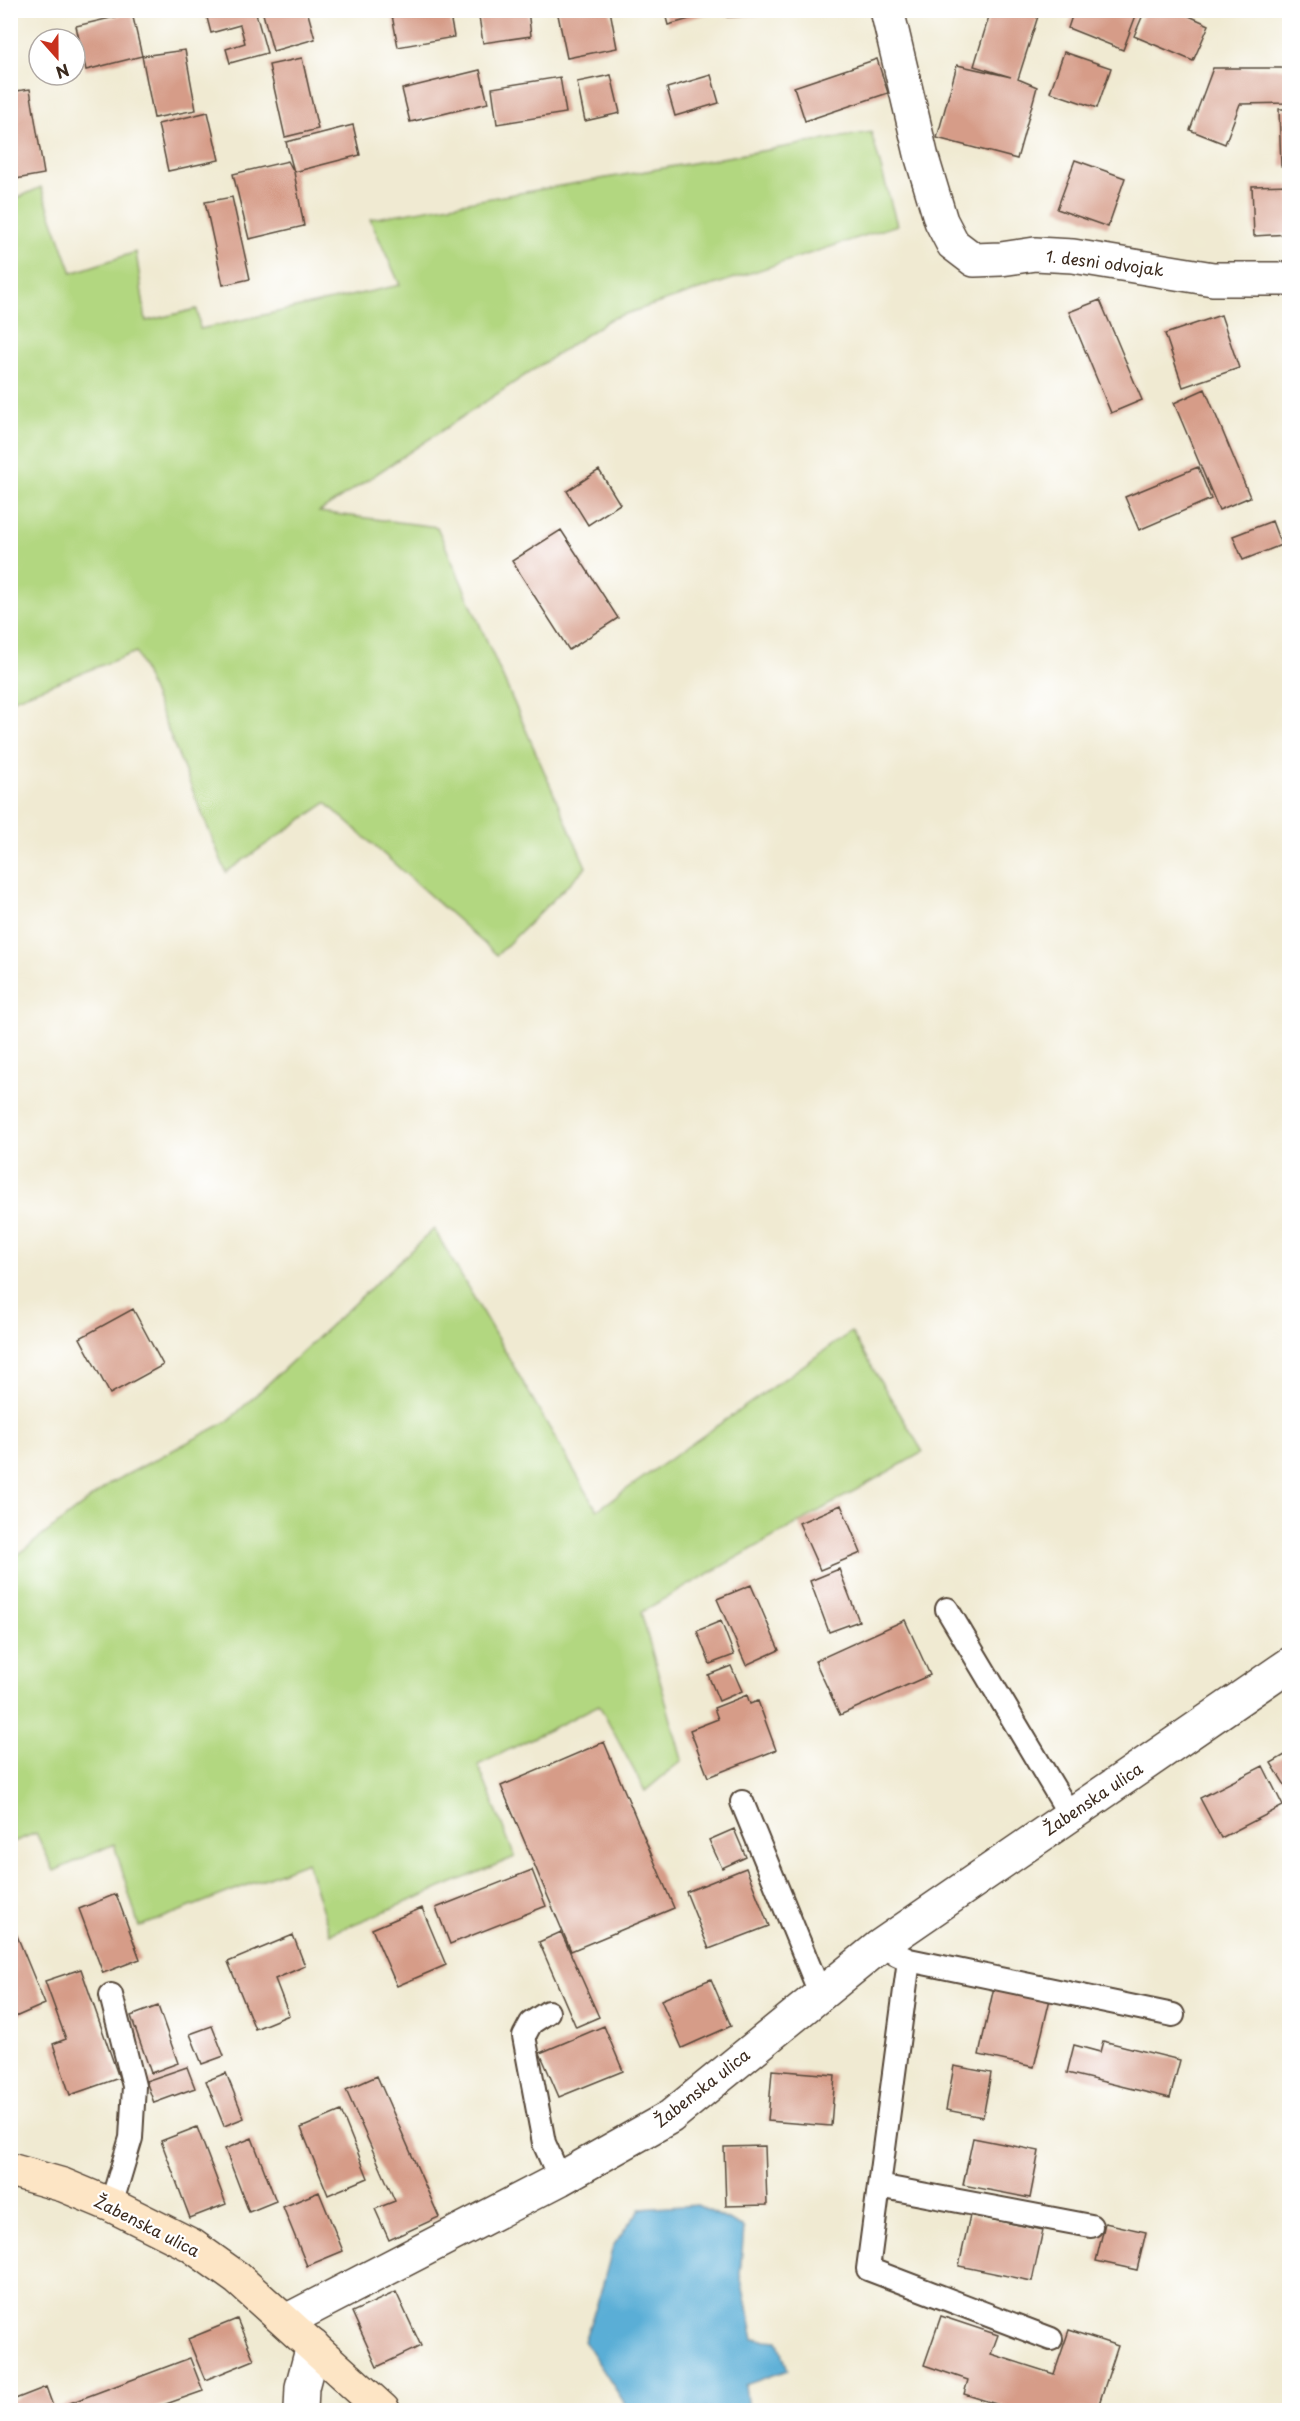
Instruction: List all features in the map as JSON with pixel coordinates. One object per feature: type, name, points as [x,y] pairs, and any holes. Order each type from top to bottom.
[{"type":"street","name":"1. desni odvojak","points":[[887,10],[922,158],[942,221],[953,244],[974,260],[1035,254],[1064,256],[1214,279],[1290,279]]},
{"type":"street","name":"Žabenska ulica","points":[[10,2170],[63,2185],[111,2205],[191,2245],[237,2278],[286,2321],[560,2179],[670,2117],[880,1946],[1290,1665]]},
{"type":"street","points":[[286,2321],[383,2410]]},
{"type":"street","points":[[301,2410],[302,2387],[313,2346]]},
{"type":"lane","points":[[947,1609],[1070,1815]]},
{"type":"lane","points":[[742,1802],[820,1993]]},
{"type":"lane","points":[[880,1946],[909,1960],[1173,2015]]},
{"type":"lane","points":[[909,1960],[868,2269],[1051,2339]]},
{"type":"lane","points":[[111,1995],[134,2086],[131,2138],[111,2205]]},
{"type":"lane","points":[[548,2012],[531,2023],[524,2036],[544,2143],[560,2179]]},
{"type":"lane","points":[[879,2186],[1091,2226]]},
{"type":"green space","points":[[871,132],[897,225],[610,319],[319,512],[437,527],[586,867],[497,955],[326,803],[226,872],[136,652],[11,700],[11,201],[41,187],[72,273],[136,252],[146,321],[197,309],[200,329],[400,285],[370,219]]},
{"type":"green space","points":[[434,1229],[597,1510],[851,1332],[923,1452],[641,1612],[682,1760],[645,1791],[599,1705],[478,1765],[515,1857],[330,1934],[307,1862],[139,1927],[114,1844],[54,1871],[36,1833],[11,1843],[11,1560],[111,1483],[228,1421]]},
{"type":"water","points":[[697,2205],[744,2228],[740,2275],[754,2339],[778,2341],[788,2370],[745,2385],[748,2410],[629,2410],[584,2341],[600,2295],[613,2246],[640,2209]]},
{"type":"building","points":[[205,10],[255,10],[267,53],[230,63],[226,49],[245,43],[240,25],[211,33]]},
{"type":"building","points":[[262,10],[307,10],[315,39],[273,51]]},
{"type":"building","points":[[391,10],[449,10],[454,37],[398,47]]},
{"type":"building","points":[[478,10],[528,10],[531,36],[483,43]]},
{"type":"building","points":[[557,10],[610,10],[617,48],[567,58]]},
{"type":"building","points":[[664,10],[718,10],[718,11],[668,25]]},
{"type":"building","points":[[726,10],[831,10],[831,12],[727,17]]},
{"type":"building","points":[[984,10],[1040,10],[1018,79],[1037,87],[1017,159],[937,138],[957,65],[1011,77],[974,66],[990,13]]},
{"type":"building","points":[[1074,10],[1138,10],[1123,50],[1068,28]]},
{"type":"building","points":[[1145,10],[1176,10],[1209,25],[1193,61],[1134,36]]},
{"type":"building","points":[[132,13],[142,56],[87,70],[87,27],[76,26]]},
{"type":"building","points":[[185,50],[196,110],[154,118],[142,56]]},
{"type":"building","points":[[1064,52],[1111,68],[1097,108],[1050,92]]},
{"type":"building","points":[[302,58],[318,129],[285,137],[269,65]]},
{"type":"building","points":[[877,59],[888,93],[805,121],[794,87]]},
{"type":"building","points":[[1213,68],[1285,68],[1286,103],[1240,104],[1225,144],[1190,130]]},
{"type":"building","points":[[480,70],[488,103],[410,122],[402,89]]},
{"type":"building","points":[[611,75],[620,113],[585,121],[577,82]]},
{"type":"building","points":[[711,75],[719,103],[675,116],[667,88]]},
{"type":"building","points":[[560,77],[566,113],[497,124],[492,88]]},
{"type":"building","points":[[30,89],[44,174],[10,180],[10,92]]},
{"type":"building","points":[[1279,109],[1290,109],[1290,165],[1281,166]]},
{"type":"building","points":[[208,112],[219,160],[168,171],[158,124]]},
{"type":"building","points":[[353,125],[360,155],[294,172],[286,142]]},
{"type":"building","points":[[1075,160],[1125,178],[1108,227],[1057,209]]},
{"type":"building","points":[[288,161],[294,172],[304,226],[249,239],[233,174]]},
{"type":"building","points":[[1290,185],[1290,234],[1254,236],[1252,186]]},
{"type":"building","points":[[232,197],[250,279],[223,285],[205,202]]},
{"type":"building","points":[[1100,300],[1142,400],[1111,413],[1069,312]]},
{"type":"building","points":[[1221,315],[1239,368],[1183,387],[1165,334]]},
{"type":"building","points":[[1205,389],[1250,497],[1219,510],[1174,403]]},
{"type":"building","points":[[1198,467],[1211,499],[1139,530],[1125,497]]},
{"type":"building","points":[[599,470],[620,504],[588,525],[567,491]]},
{"type":"building","points":[[1272,521],[1281,545],[1243,560],[1233,536]]},
{"type":"building","points":[[561,530],[618,618],[569,650],[512,561]]},
{"type":"building","points":[[133,1309],[163,1365],[110,1394],[80,1338]]},
{"type":"building","points":[[841,1505],[861,1553],[820,1570],[799,1523]]},
{"type":"building","points":[[839,1569],[859,1621],[829,1632],[810,1581]]},
{"type":"building","points":[[751,1585],[779,1650],[746,1665],[717,1599]]},
{"type":"building","points":[[905,1620],[930,1675],[840,1715],[815,1661]]},
{"type":"building","points":[[721,1621],[734,1655],[710,1664],[697,1631]]},
{"type":"building","points":[[731,1666],[742,1691],[719,1701],[708,1675]]},
{"type":"building","points":[[747,1695],[750,1704],[758,1701],[776,1750],[708,1777],[690,1730],[718,1719],[714,1708]]},
{"type":"building","points":[[604,1742],[674,1908],[571,1951],[501,1786]]},
{"type":"building","points":[[1290,1752],[1290,1793],[1271,1763]]},
{"type":"building","points":[[1263,1766],[1283,1806],[1221,1838],[1200,1798]]},
{"type":"building","points":[[734,1829],[746,1857],[722,1868],[709,1840]]},
{"type":"building","points":[[746,1868],[769,1926],[709,1949],[686,1892]]},
{"type":"building","points":[[532,1870],[546,1906],[450,1944],[436,1908]]},
{"type":"building","points":[[116,1894],[140,1959],[103,1973],[79,1909]]},
{"type":"building","points":[[422,1908],[446,1965],[397,1986],[372,1929]]},
{"type":"building","points":[[11,1921],[45,2004],[13,2018],[10,2013]]},
{"type":"building","points":[[561,1932],[599,2017],[576,2027],[539,1942]]},
{"type":"building","points":[[293,1935],[305,1966],[275,1979],[289,2015],[255,2029],[228,1962]]},
{"type":"building","points":[[81,1969],[119,2078],[70,2095],[53,2044],[66,2039],[45,1981]]},
{"type":"building","points":[[711,1979],[731,2026],[682,2048],[661,2000]]},
{"type":"building","points":[[994,1987],[1050,1999],[1034,2067],[979,2055]]},
{"type":"building","points":[[158,2006],[178,2063],[151,2073],[131,2016]]},
{"type":"building","points":[[212,2026],[224,2056],[202,2064],[190,2034]]},
{"type":"building","points":[[604,2026],[623,2071],[559,2097],[540,2053]]},
{"type":"building","points":[[1103,2041],[1180,2060],[1170,2098],[1067,2073],[1074,2045],[1100,2052]]},
{"type":"building","points":[[954,2066],[991,2073],[983,2117],[946,2110]]},
{"type":"building","points":[[187,2067],[195,2088],[154,2103],[146,2081]]},
{"type":"building","points":[[772,2070],[835,2075],[831,2126],[768,2121]]},
{"type":"building","points":[[226,2073],[244,2118],[224,2126],[206,2081]]},
{"type":"building","points":[[377,2076],[439,2217],[389,2240],[375,2209],[395,2201],[346,2090]]},
{"type":"building","points":[[10,2081],[17,2082],[12,2117],[10,2116]]},
{"type":"building","points":[[341,2111],[368,2178],[328,2195],[301,2128]]},
{"type":"building","points":[[197,2127],[226,2204],[190,2218],[161,2141]]},
{"type":"building","points":[[252,2138],[276,2201],[249,2212],[225,2149]]},
{"type":"building","points":[[973,2138],[1039,2151],[1030,2198],[963,2185]]},
{"type":"building","points":[[765,2146],[767,2205],[726,2206],[724,2147]]},
{"type":"building","points":[[319,2192],[343,2251],[307,2266],[283,2207]]},
{"type":"building","points":[[970,2215],[1043,2230],[1032,2281],[959,2266]]},
{"type":"building","points":[[1105,2223],[1146,2232],[1137,2270],[1096,2261]]},
{"type":"building","points":[[396,2292],[421,2346],[377,2367],[352,2312]]},
{"type":"building","points":[[941,2316],[998,2335],[991,2354],[1054,2374],[1069,2330],[1118,2346],[1097,2410],[1015,2410],[964,2394],[968,2380],[924,2365]]},
{"type":"building","points":[[237,2319],[254,2360],[205,2380],[188,2339]]},
{"type":"building","points":[[190,2358],[203,2391],[149,2410],[10,2410],[10,2401],[46,2387],[54,2409]]}]
